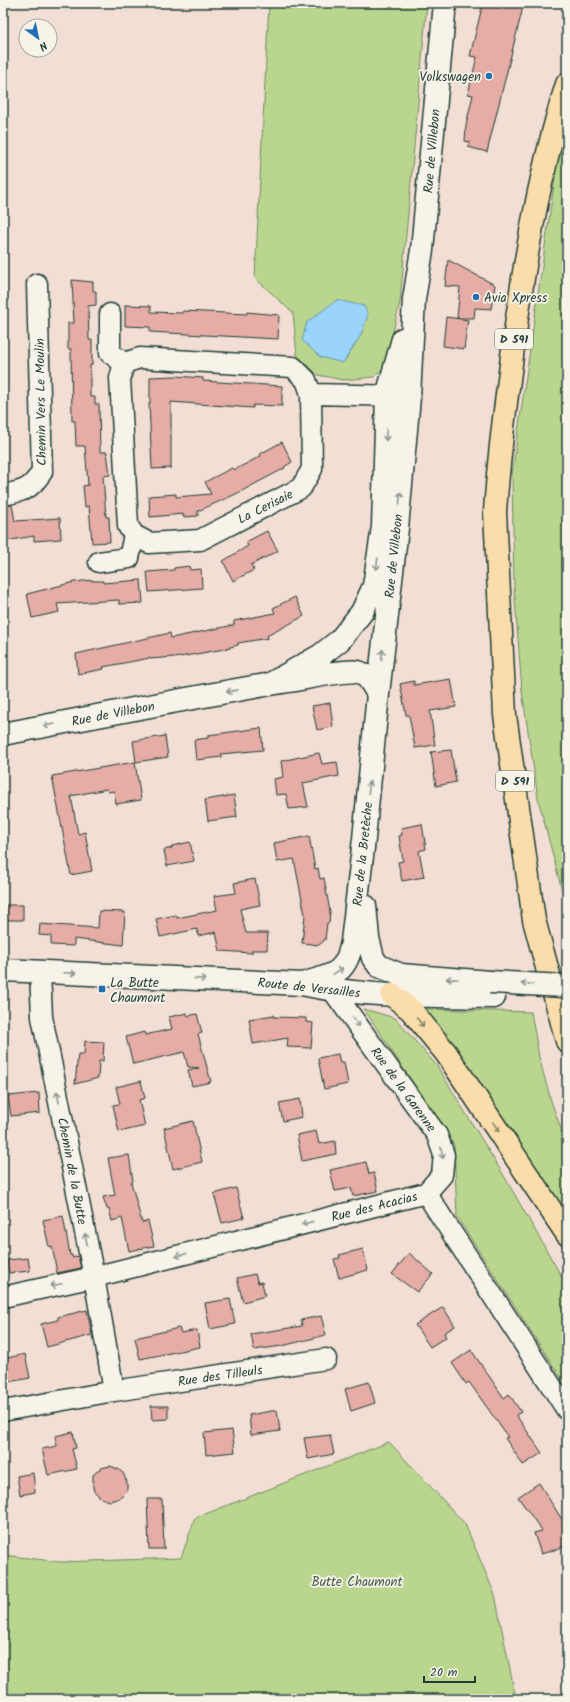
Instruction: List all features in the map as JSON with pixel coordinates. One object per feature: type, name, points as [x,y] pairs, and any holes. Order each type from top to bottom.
[{"type":"main road","name":"Rue de Villebon","points":[[270,684],[321,655],[340,640],[362,612],[374,586],[383,526],[387,396],[414,299],[422,250],[445,3]]},
{"type":"main road","name":"D 591","points":[[567,84],[551,134],[536,202],[515,326],[497,478],[495,512],[505,716],[534,920],[567,1041]]},
{"type":"main road","name":"Rue de Villebon","points":[[378,694],[397,528],[409,396],[414,299]]},
{"type":"main road","name":"Rue de Villebon","points":[[3,734],[270,684],[357,672],[367,678],[378,694]]},
{"type":"main road","name":"Rue de la Bretèche","points":[[302,984],[334,974],[344,967],[350,955],[361,867],[378,694]]},
{"type":"main road","points":[[361,867],[368,938],[373,958],[379,966],[401,975],[492,989]]},
{"type":"main road","name":"Route de Versailles","points":[[3,970],[302,984],[333,991],[392,995],[492,989],[566,991]]},
{"type":"main road","points":[[392,995],[411,1010],[446,1053],[567,1234]]},
{"type":"street","name":"Chemin Vers Le Moulin","points":[[3,495],[21,492],[34,484],[42,472],[37,284]]},
{"type":"street","points":[[99,562],[129,558],[134,535],[128,526],[120,378],[124,363],[110,353],[110,314]]},
{"type":"street","name":"La Cerisaie","points":[[124,363],[140,358],[292,367],[306,380],[311,394],[312,469],[301,488],[200,540],[149,543],[134,535]]},
{"type":"street","points":[[311,394],[409,396]]},
{"type":"street","name":"Chemin de la Butte","points":[[40,972],[42,1017],[94,1277],[114,1391]]},
{"type":"street","name":"Rue de la Garenne","points":[[333,991],[437,1135],[444,1155],[442,1175],[426,1193]]},
{"type":"street","name":"Rue des Acacias","points":[[94,1277],[426,1193],[567,1410]]},
{"type":"street","points":[[3,1297],[94,1277]]},
{"type":"street","name":"Rue des Tilleuls","points":[[3,1412],[114,1391],[326,1359]]},
{"type":"green space","points":[[269,3],[427,3],[400,302],[385,366],[374,377],[343,380],[318,375],[297,355],[293,313],[255,278]]},
{"type":"green space","points":[[567,133],[567,910],[538,798],[522,691],[514,586],[512,473],[557,164]]},
{"type":"green space","points":[[364,1009],[395,1018],[437,1066],[504,1176],[567,1286],[567,1387],[457,1217],[454,1145]]},
{"type":"green space","points":[[423,1009],[531,1012],[539,1057],[551,1101],[567,1146],[567,1223]]},
{"type":"green space","name":"Butte Chaumont","points":[[389,1442],[465,1524],[495,1595],[516,1699],[3,1699],[3,1555],[60,1562],[181,1558],[195,1518]]},
{"type":"water","points":[[337,300],[364,306],[368,315],[361,335],[343,363],[320,357],[302,340],[307,322]]},
{"type":"building","name":"Volkswagen","points":[[483,3],[524,3],[487,152],[468,147],[470,142],[465,141],[466,125],[473,95],[468,94],[477,57],[470,56]]},
{"type":"building","name":"Avia Xpress","points":[[448,260],[495,285],[491,309],[475,308],[474,318],[457,318],[460,287],[445,286]]},
{"type":"building","points":[[72,280],[93,282],[93,291],[96,291],[96,305],[88,306],[89,340],[92,340],[90,397],[95,397],[95,404],[99,404],[100,452],[107,452],[110,475],[103,476],[106,517],[109,517],[110,542],[92,543],[89,506],[85,507],[83,486],[88,485],[85,446],[76,446],[75,421],[72,421],[71,349],[68,349],[68,323],[74,323]]},
{"type":"building","points":[[125,305],[151,306],[151,312],[182,313],[183,311],[247,314],[247,312],[279,315],[278,339],[150,332],[150,327],[125,326]]},
{"type":"building","points":[[446,317],[468,320],[464,349],[443,346]]},
{"type":"building","points":[[176,376],[203,378],[203,381],[282,386],[282,406],[253,405],[253,408],[171,402],[171,468],[152,469],[149,403],[150,377]]},
{"type":"building","points":[[282,442],[292,462],[284,467],[285,468],[236,494],[198,511],[198,516],[183,517],[183,514],[150,517],[149,496],[176,494],[176,497],[211,494],[205,482],[232,468],[234,470],[261,456],[260,454]]},
{"type":"building","points":[[12,505],[15,521],[60,518],[61,539],[34,541],[34,536],[5,541],[5,538],[3,538],[3,506]]},
{"type":"building","points":[[267,531],[278,551],[251,565],[254,570],[233,581],[223,561],[248,546],[246,542]]},
{"type":"building","points":[[189,566],[190,570],[201,569],[202,588],[149,592],[147,572],[174,570],[174,568]]},
{"type":"building","points":[[93,580],[103,581],[103,583],[141,580],[143,603],[119,604],[119,600],[57,604],[59,612],[32,618],[27,594],[74,582]]},
{"type":"building","points":[[295,597],[304,616],[267,636],[268,638],[238,643],[238,645],[230,648],[174,658],[150,658],[103,667],[104,669],[78,674],[76,654],[170,633],[171,638],[234,625],[234,621],[275,613],[273,608]]},
{"type":"building","points":[[451,679],[456,707],[430,711],[435,745],[415,748],[409,715],[406,715],[400,684],[414,681],[414,685]]},
{"type":"building","points":[[330,703],[333,727],[317,730],[312,706]]},
{"type":"building","points":[[261,728],[263,750],[221,754],[222,757],[196,760],[194,740],[208,738],[208,735]]},
{"type":"building","points":[[165,736],[168,757],[136,762],[133,741]]},
{"type":"building","points":[[451,750],[456,782],[436,786],[431,752]]},
{"type":"building","points":[[319,753],[322,764],[337,762],[339,776],[303,783],[308,807],[289,809],[286,794],[276,795],[274,779],[283,777],[281,761]]},
{"type":"building","points":[[135,762],[141,800],[116,804],[114,791],[108,792],[107,789],[71,796],[78,834],[85,832],[92,871],[71,875],[52,776]]},
{"type":"building","points":[[234,795],[237,817],[208,821],[205,800]]},
{"type":"building","points":[[422,824],[426,849],[419,851],[424,877],[402,881],[398,862],[403,861],[399,836],[402,835],[401,828]]},
{"type":"building","points":[[309,836],[315,869],[318,868],[320,879],[324,878],[330,912],[325,940],[319,945],[302,943],[305,915],[294,859],[277,862],[274,843]]},
{"type":"building","points":[[190,842],[194,861],[167,866],[164,850],[172,848],[172,846]]},
{"type":"building","points":[[255,879],[260,905],[240,909],[246,933],[268,933],[267,950],[252,950],[252,953],[220,951],[216,932],[198,936],[197,929],[160,937],[156,919],[176,915],[177,918],[217,910],[214,896],[236,893],[234,883]]},
{"type":"building","points":[[6,905],[23,905],[23,920],[6,920]]},
{"type":"building","points":[[99,911],[125,912],[123,945],[74,939],[74,946],[51,945],[51,936],[39,935],[40,924],[98,928]]},
{"type":"building","points":[[187,1013],[188,1016],[197,1014],[202,1033],[198,1034],[211,1082],[192,1086],[188,1070],[199,1068],[188,1067],[184,1052],[133,1064],[126,1037],[144,1032],[145,1035],[172,1029],[169,1017]]},
{"type":"building","points":[[274,1015],[274,1017],[306,1018],[306,1022],[313,1023],[311,1048],[287,1047],[288,1038],[253,1044],[249,1019]]},
{"type":"building","points":[[85,1041],[104,1042],[103,1061],[99,1061],[98,1078],[75,1084],[78,1054],[84,1054]]},
{"type":"building","points":[[338,1054],[340,1063],[344,1062],[348,1084],[324,1089],[318,1058]]},
{"type":"building","points":[[141,1081],[145,1098],[139,1100],[145,1126],[119,1132],[113,1105],[120,1104],[116,1087]]},
{"type":"building","points":[[39,1093],[40,1113],[11,1116],[8,1096]]},
{"type":"building","points":[[300,1099],[302,1117],[283,1121],[279,1103]]},
{"type":"building","points":[[193,1121],[202,1162],[173,1169],[164,1128]]},
{"type":"building","points":[[316,1131],[319,1144],[335,1141],[336,1154],[302,1161],[297,1135]]},
{"type":"building","points":[[129,1155],[133,1181],[131,1182],[142,1223],[148,1221],[154,1246],[129,1251],[122,1218],[112,1221],[109,1209],[107,1209],[103,1197],[115,1195],[108,1158]]},
{"type":"building","points":[[366,1162],[369,1174],[374,1173],[378,1191],[353,1196],[351,1188],[335,1191],[330,1170]]},
{"type":"building","points":[[236,1188],[244,1218],[222,1223],[214,1194]]},
{"type":"building","points":[[63,1216],[70,1255],[72,1255],[73,1258],[78,1256],[81,1268],[57,1273],[52,1246],[49,1247],[43,1220]]},
{"type":"building","points":[[363,1249],[368,1270],[339,1278],[334,1259],[340,1258],[339,1255]]},
{"type":"building","points":[[409,1253],[433,1274],[417,1292],[392,1274]]},
{"type":"building","points":[[28,1258],[30,1271],[9,1273],[7,1260]]},
{"type":"building","points":[[255,1274],[258,1283],[262,1282],[265,1296],[243,1302],[237,1278]]},
{"type":"building","points":[[230,1299],[235,1324],[210,1329],[205,1303]]},
{"type":"building","points":[[443,1307],[455,1326],[444,1333],[446,1337],[430,1347],[415,1325]]},
{"type":"building","points":[[87,1310],[92,1335],[47,1347],[41,1324],[58,1320],[58,1317]]},
{"type":"building","points":[[321,1316],[326,1335],[282,1346],[254,1350],[251,1334],[302,1326],[301,1320]]},
{"type":"building","points":[[179,1328],[181,1333],[197,1330],[200,1347],[140,1359],[135,1338]]},
{"type":"building","points":[[471,1350],[504,1398],[509,1394],[521,1412],[516,1415],[542,1453],[523,1465],[505,1438],[508,1437],[469,1382],[466,1384],[452,1363]]},
{"type":"building","points":[[25,1354],[30,1378],[3,1383],[3,1359]]},
{"type":"building","points":[[369,1382],[375,1403],[351,1411],[345,1389]]},
{"type":"building","points":[[151,1406],[168,1406],[168,1419],[152,1420]]},
{"type":"building","points":[[277,1410],[280,1431],[251,1435],[249,1415]]},
{"type":"building","points":[[232,1430],[235,1452],[206,1455],[204,1433]]},
{"type":"building","points":[[73,1432],[76,1448],[72,1449],[77,1469],[48,1475],[42,1449],[57,1446],[55,1436]]},
{"type":"building","points":[[330,1435],[334,1454],[308,1459],[304,1438]]},
{"type":"building","points":[[110,1466],[123,1473],[127,1482],[127,1491],[120,1498],[110,1501],[101,1498],[94,1491],[93,1475],[101,1468]]},
{"type":"building","points":[[33,1473],[35,1492],[20,1495],[17,1476]]},
{"type":"building","points":[[539,1483],[561,1518],[567,1517],[567,1546],[541,1554],[534,1533],[542,1531],[518,1497]]},
{"type":"building","points":[[147,1499],[162,1499],[164,1549],[149,1549]]},
{"type":"place","name":"Volkswagen","points":[[489,76]]},
{"type":"place","name":"Avia Xpress","points":[[476,297]]},
{"type":"place","name":"La Butte Chaumont","points":[[102,989]]}]
